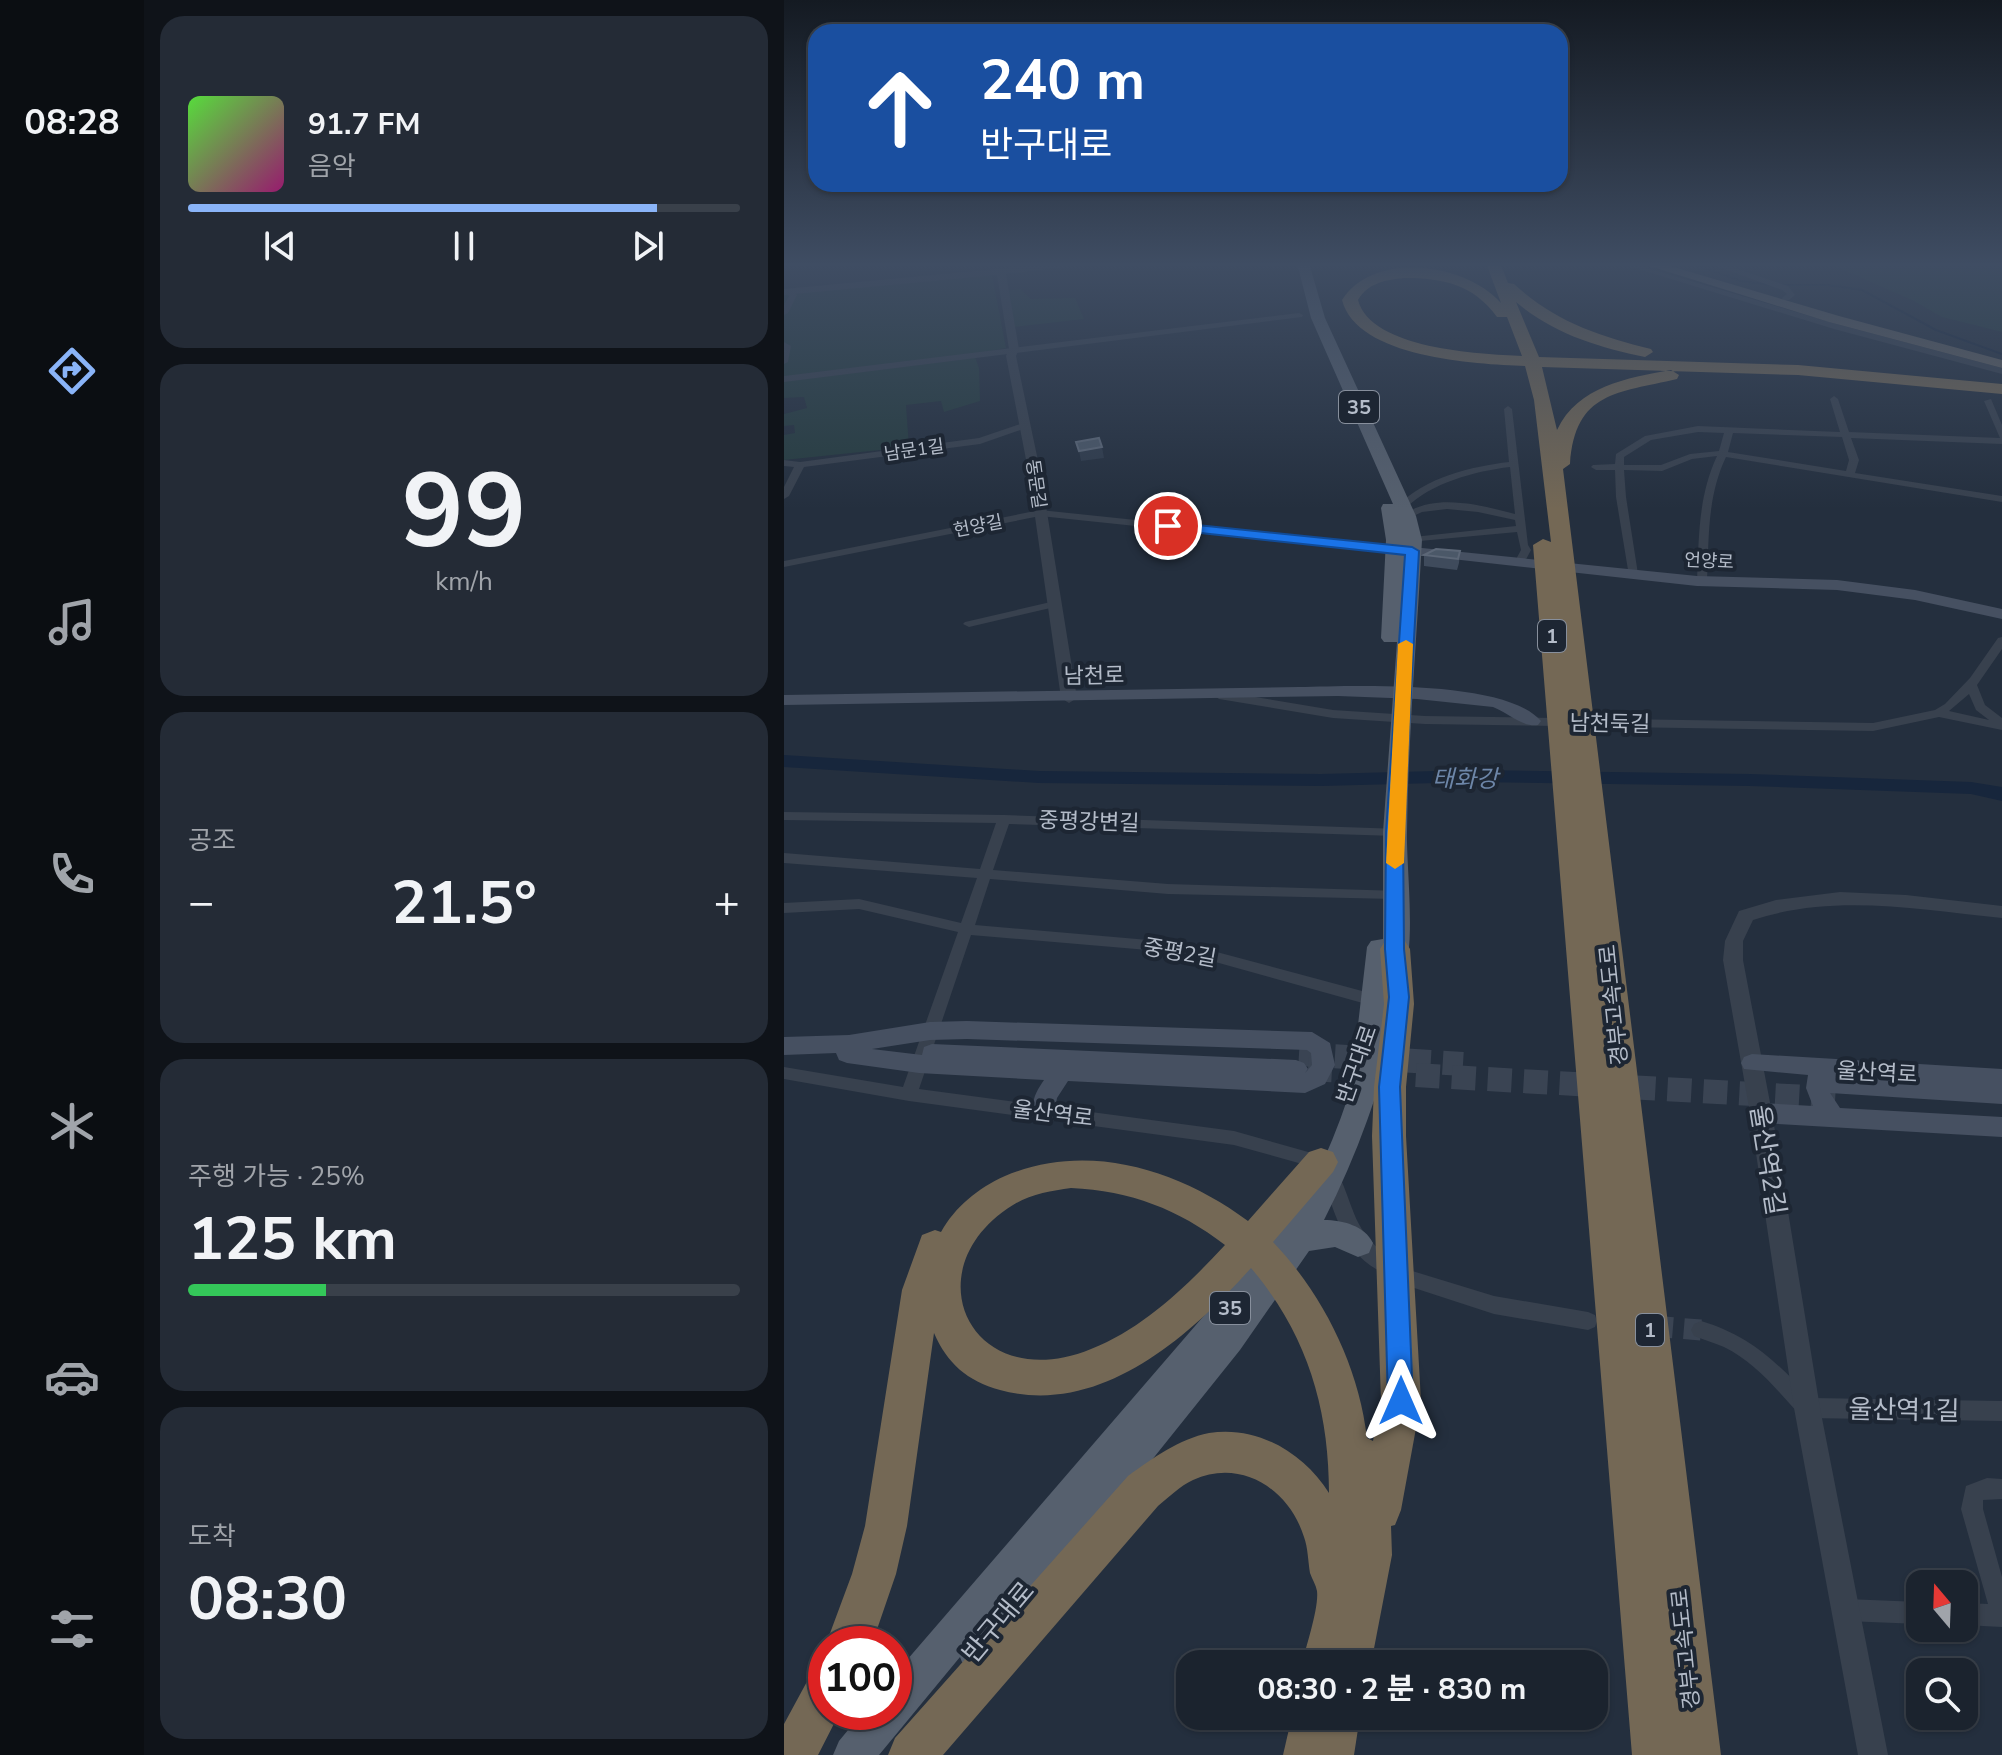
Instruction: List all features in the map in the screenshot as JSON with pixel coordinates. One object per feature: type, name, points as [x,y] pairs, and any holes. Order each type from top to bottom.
[{"type":"highway","points":[[1397,345],[1489,360],[1755,373],[1997,394]]},
{"type":"highway","points":[[1412,345],[1489,360]]},
{"type":"highway","name":"경부고속도로","points":[[1513,345],[1529,416],[1555,562],[1590,904],[1697,1755]]},
{"type":"highway","name":"경부고속도로","points":[[1526,345],[1543,400],[1557,496],[1555,562]]},
{"type":"highway","points":[[1618,345],[1663,356],[1997,394]]},
{"type":"highway","points":[[1938,345],[2002,361]]},
{"type":"highway","points":[[1947,345],[2002,361]]},
{"type":"highway","points":[[1543,364],[1676,364],[1797,371]]},
{"type":"highway","points":[[1557,496],[1565,432],[1574,416],[1592,400],[1624,386],[1670,375],[1755,373]]},
{"type":"highway","name":"경부고속도로","points":[[1590,904],[1656,1755]]},
{"type":"highway","points":[[1351,1650],[1401,1401],[1389,1136],[1390,1087],[1399,1004],[1395,949]]},
{"type":"highway","points":[[855,1626],[884,1536],[925,1275],[938,1241],[957,1213],[975,1196],[1007,1176],[1070,1160],[1118,1164],[1173,1180],[1224,1216],[1298,1288],[1337,1344],[1361,1421],[1370,1502],[1366,1573]]},
{"type":"highway","points":[[1224,1216],[1154,1188],[1097,1173],[1056,1174],[1017,1185],[981,1209],[954,1242],[943,1285],[945,1309],[953,1333],[977,1361],[989,1369],[1018,1378],[1065,1376],[1098,1366],[1144,1340],[1195,1299],[1326,1169]]},
{"type":"highway","points":[[1298,1288],[1328,1361],[1348,1443],[1351,1469],[1348,1536],[1329,1643]]},
{"type":"highway","points":[[912,1755],[1143,1491],[1170,1469],[1192,1459],[1216,1453],[1255,1457],[1281,1469],[1304,1489],[1319,1516],[1330,1552],[1329,1643]]},
{"type":"highway","points":[[1688,1678],[1703,1755]]},
{"type":"highway","points":[[793,1755],[808,1726]]},
{"type":"highway","points":[[1307,1755],[1312,1730]]},
{"type":"highway","points":[[1330,1755],[1334,1730]]},
{"type":"main road","name":"35","points":[[1323,345],[1407,547]]},
{"type":"main road","name":"35","points":[[1330,345],[1405,511],[1407,547],[1390,828]]},
{"type":"main road","name":"언양로","points":[[1407,547],[1519,563],[1702,581],[1837,585],[1915,595],[2002,614]]},
{"type":"main road","name":"남천로","points":[[784,700],[1069,698],[1275,690],[1396,700],[1496,702],[1515,709],[1532,721]]},
{"type":"main road","name":"반구대로","points":[[1383,1003],[1390,828]]},
{"type":"main road","name":"반구대로","points":[[888,1755],[1138,1453],[1228,1339],[1298,1241],[1326,1169],[1351,1083],[1383,1003],[1395,949],[1389,894]]},
{"type":"main road","points":[[784,1056],[929,1034],[983,1030],[1312,1041],[1322,1049],[1324,1065],[1317,1078],[1305,1084],[919,1064],[849,1048]]},
{"type":"main road","points":[[784,1046],[1297,1062]]},
{"type":"main road","name":"울산역로","points":[[1752,1063],[1834,1092],[2002,1127]]},
{"type":"main road","points":[[1045,1112],[1045,1097],[1061,1072]]},
{"type":"main road","name":"울산역로","points":[[1761,1113],[1834,1092],[2002,1078]]},
{"type":"main road","name":"울산역로","points":[[1834,1092],[2002,1095]]},
{"type":"main road","name":"울산역로","points":[[1834,1092],[2002,1109]]},
{"type":"main road","name":"반구대로","points":[[912,1684],[1225,1315],[1326,1169]]},
{"type":"main road","points":[[1298,1241],[1333,1232],[1344,1234],[1358,1243]]},
{"type":"main road","points":[[853,1755],[874,1730]]},
{"type":"street","name":"동문길","points":[[1013,345],[1011,356],[1026,425],[1069,698]]},
{"type":"street","points":[[784,379],[1049,345]]},
{"type":"street","points":[[1906,345],[2002,371]]},
{"type":"street","points":[[1633,574],[1619,456],[1648,438],[1690,430],[1729,430],[2002,438],[1997,394]]},
{"type":"street","points":[[1834,399],[1854,460],[1850,475]]},
{"type":"street","points":[[1508,409],[1526,554],[1519,563]]},
{"type":"street","name":"남문1길","points":[[784,463],[800,465],[980,441],[1026,425]]},
{"type":"street","points":[[1702,581],[1706,503],[1721,454],[1729,440],[1729,430]]},
{"type":"street","points":[[1596,467],[1662,468],[1690,457],[1721,454],[2002,499]]},
{"type":"street","points":[[1514,464],[1474,471],[1453,481],[1439,483],[1412,496],[1405,511],[1449,506],[1476,507],[1521,523]]},
{"type":"street","points":[[784,496],[800,465]]},
{"type":"street","name":"헌양길","points":[[784,564],[1040,513],[1407,547],[1521,523]]},
{"type":"street","points":[[969,624],[1055,604]]},
{"type":"street","points":[[1939,713],[1954,704],[1971,686],[2002,640]]},
{"type":"street","points":[[1971,686],[1980,707],[2002,725]]},
{"type":"street","name":"남천둑길","points":[[1217,694],[1333,714],[1425,720],[1873,727],[1939,713],[2002,725]]},
{"type":"street","name":"중평강변길","points":[[784,816],[1390,828]]},
{"type":"street","points":[[909,1094],[1004,819]]},
{"type":"street","points":[[784,858],[1168,889],[1389,894]]},
{"type":"street","name":"울산역2길","points":[[1873,1755],[1807,1408],[1761,1113],[1733,960],[1734,941],[1746,916],[1771,905],[1817,898],[2002,912]]},
{"type":"street","name":"중평2길","points":[[784,908],[859,904],[966,929],[1183,948],[1383,1003]]},
{"type":"street","name":"울산역로","points":[[784,1073],[909,1094],[1234,1138],[1326,1169]]},
{"type":"street","points":[[1326,1169],[1345,1220],[1358,1243],[1383,1264]]},
{"type":"street","points":[[1409,1278],[1494,1305],[1588,1321]]},
{"type":"street","points":[[1701,1330],[1727,1337],[1751,1351],[1807,1408]]},
{"type":"street","name":"울산역1길","points":[[1807,1408],[2002,1411]]},
{"type":"street","points":[[1978,1615],[2002,1616],[1972,1509],[1973,1493],[1987,1488],[2002,1489]]},
{"type":"street","points":[[1846,1610],[1906,1612]]},
{"type":"green space","points":[[784,345],[1005,345],[1006,348],[974,354],[979,368],[980,401],[944,412],[941,401],[906,405],[909,447],[784,460],[784,435],[795,433],[794,425],[784,426],[784,414],[807,408],[804,397],[784,398]]},
{"type":"building","points":[[1099,438],[1102,447],[1079,451],[1076,442]]},
{"type":"building","points":[[1436,549],[1460,551],[1458,559],[1424,555]]},
{"type":"waterway","points":[[1977,345],[2002,354]]},
{"type":"waterway","name":"태화강","points":[[784,761],[1039,777],[1321,780],[1475,776],[1750,780],[1971,788],[2002,794]]},
{"type":"tunnel","points":[[1299,1054],[1463,1064]]},
{"type":"tunnel","points":[[1308,1069],[1842,1099]]},
{"type":"tunnel","points":[[1652,1326],[1701,1330]]},
{"type":"slow traffic","points":[[1395,863],[1406,644]]},
{"type":"route","points":[[1168,526],[1412,551],[1395,832],[1395,949],[1399,997],[1390,1087],[1389,1136],[1401,1401]]}]
